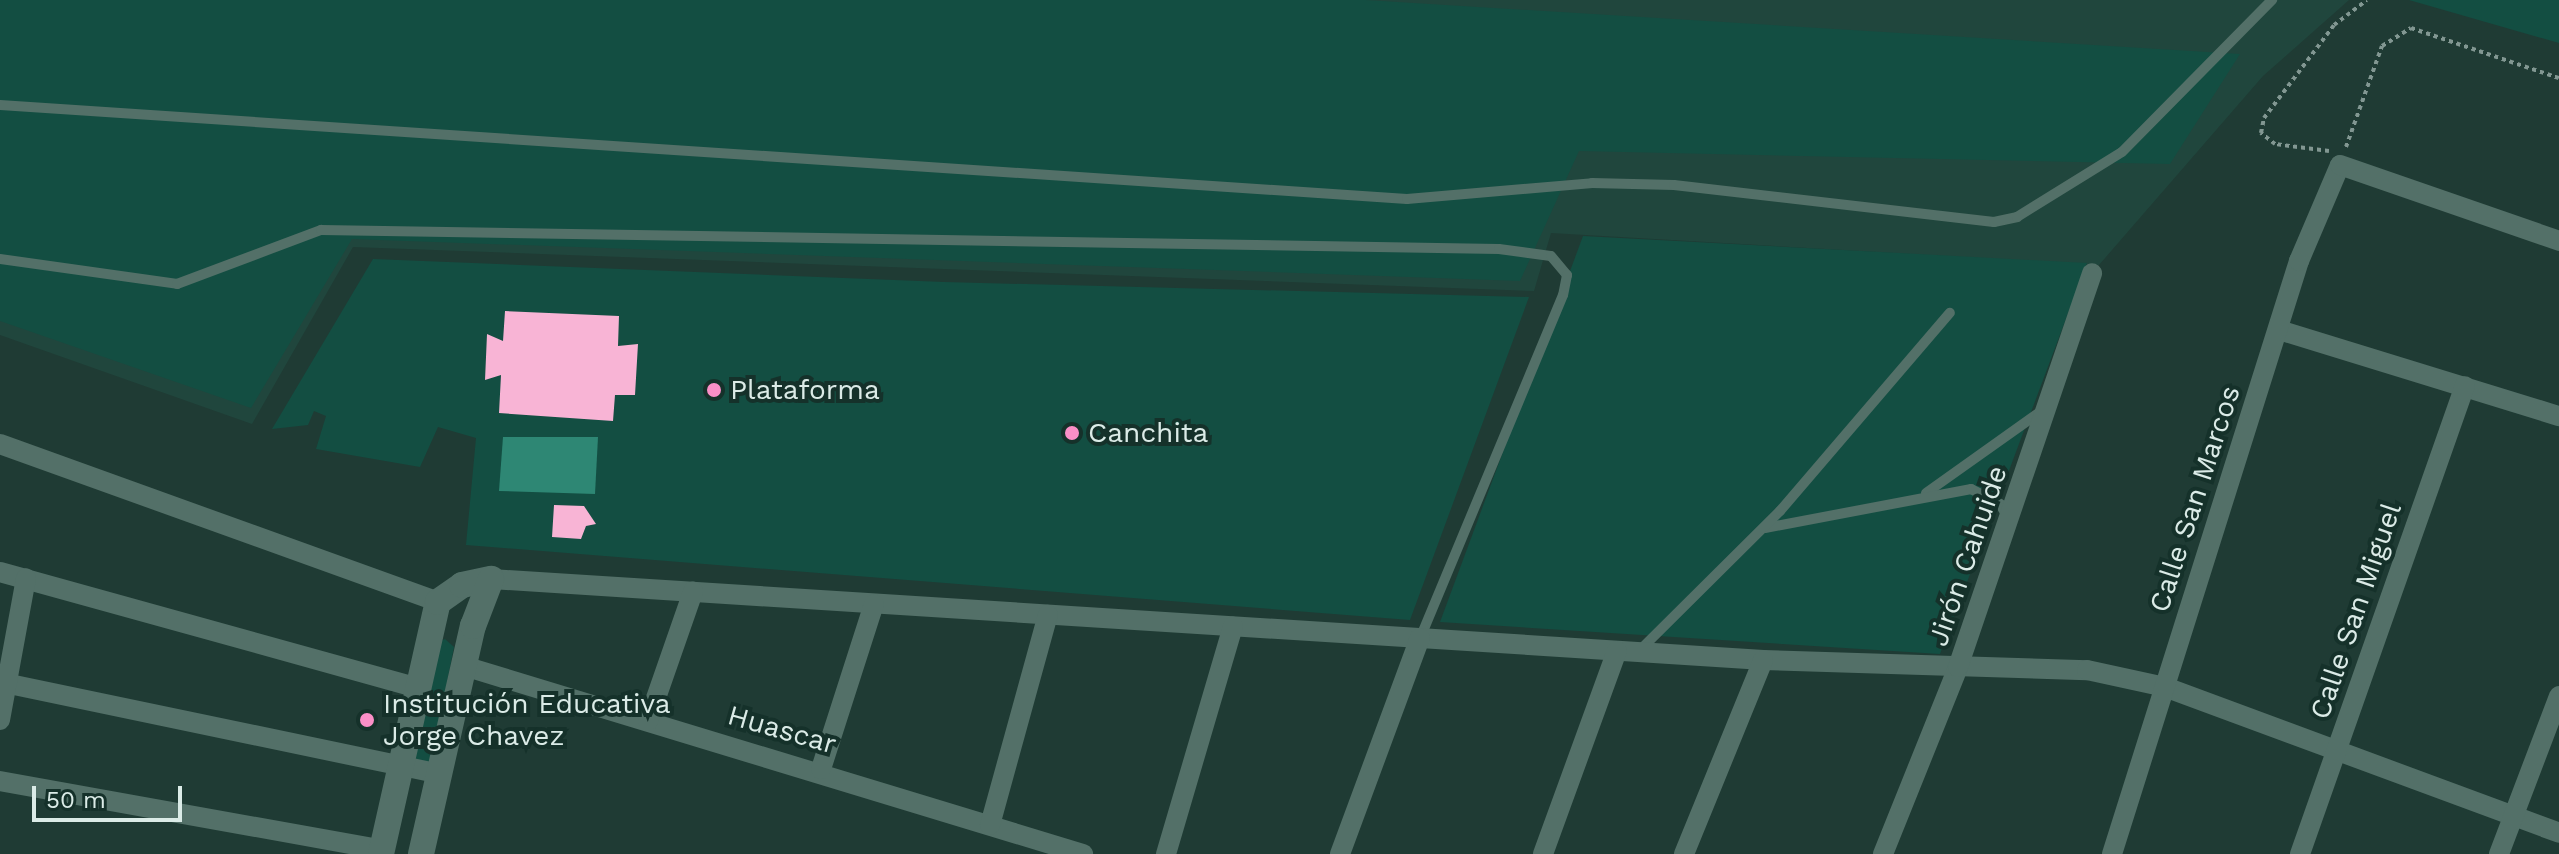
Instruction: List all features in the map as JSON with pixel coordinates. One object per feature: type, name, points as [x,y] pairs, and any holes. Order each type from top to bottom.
[{"type":"street","name":"Calle San Marcos","points":[[2112,854],[2279,330],[2340,165],[2559,241]]},
{"type":"street","name":"Jirón Cahuide","points":[[1883,854],[1958,667],[2050,406],[2092,273]]},
{"type":"street","points":[[2279,330],[2559,416]]},
{"type":"street","name":"Calle San Miguel","points":[[2300,854],[2465,386]]},
{"type":"street","points":[[0,444],[438,602]]},
{"type":"street","points":[[0,572],[419,688]]},
{"type":"street","points":[[0,720],[3,682],[26,578]]},
{"type":"street","points":[[421,854],[464,666],[491,579]]},
{"type":"street","points":[[0,781],[381,852],[438,602],[462,585],[491,579],[1763,660],[2087,670],[2165,687],[2338,747],[2559,833]]},
{"type":"street","points":[[648,721],[693,592]]},
{"type":"street","points":[[821,769],[874,604]]},
{"type":"street","points":[[990,825],[1048,615]]},
{"type":"street","points":[[1166,854],[1233,627]]},
{"type":"street","points":[[1340,854],[1420,638]]},
{"type":"street","points":[[1543,854],[1617,651]]},
{"type":"street","points":[[1684,854],[1763,660]]},
{"type":"street","name":"Huascar","points":[[464,666],[821,769],[1083,854]]},
{"type":"street","points":[[3,682],[439,774]]},
{"type":"street","points":[[2499,854],[2559,696]]},
{"type":"lane","points":[[0,105],[1407,199],[1592,183],[1674,185],[1994,222],[2017,217],[2122,152],[2272,0]]},
{"type":"lane","points":[[0,259],[177,284],[321,230],[1499,249],[1551,256],[1567,275],[1563,295],[1420,638]]},
{"type":"lane","points":[[1638,652],[1763,528],[1950,313]]},
{"type":"lane","points":[[1925,494],[1993,439],[2050,406]]},
{"type":"lane","points":[[1763,528],[1925,494],[1985,493],[2010,521]]},
{"type":"path","points":[[2367,0],[2334,25],[2264,118],[2261,133],[2275,144],[2345,152],[2382,46],[2411,28],[2559,78]]},
{"type":"shaded area","points":[[0,0],[2349,0],[2263,76],[2099,265],[1551,233],[1534,291],[353,247],[252,424],[0,335]]},
{"type":"shaded area","points":[[0,0],[1365,0],[2240,54],[2170,164],[1579,151],[1520,281],[352,239],[251,408],[0,321]]},
{"type":"shaded area","points":[[2409,0],[2559,0],[2559,43]]},
{"type":"shaded area","points":[[1583,236],[2087,263],[1940,654],[1440,622]]},
{"type":"shaded area","points":[[373,259],[944,282],[1529,297],[1410,620],[466,545],[476,438],[438,427],[420,467],[316,449],[326,416],[314,411],[308,425],[272,429]]},
{"type":"shaded area","points":[[503,437],[598,437],[595,494],[499,491]]},
{"type":"shaded area","points":[[445,639],[454,647],[431,764],[410,757],[436,643]]},
{"type":"building","points":[[505,311],[619,316],[618,346],[638,344],[635,395],[615,395],[613,421],[499,413],[501,375],[485,380],[487,334],[503,341]]},
{"type":"building","points":[[554,505],[584,506],[596,524],[586,526],[581,539],[552,537]]},
{"type":"place","name":"Plataforma","points":[[714,390]]},
{"type":"place","name":"Canchita","points":[[1072,433]]},
{"type":"place","name":"Institución Educativa Jorge Chavez","points":[[367,720]]}]
